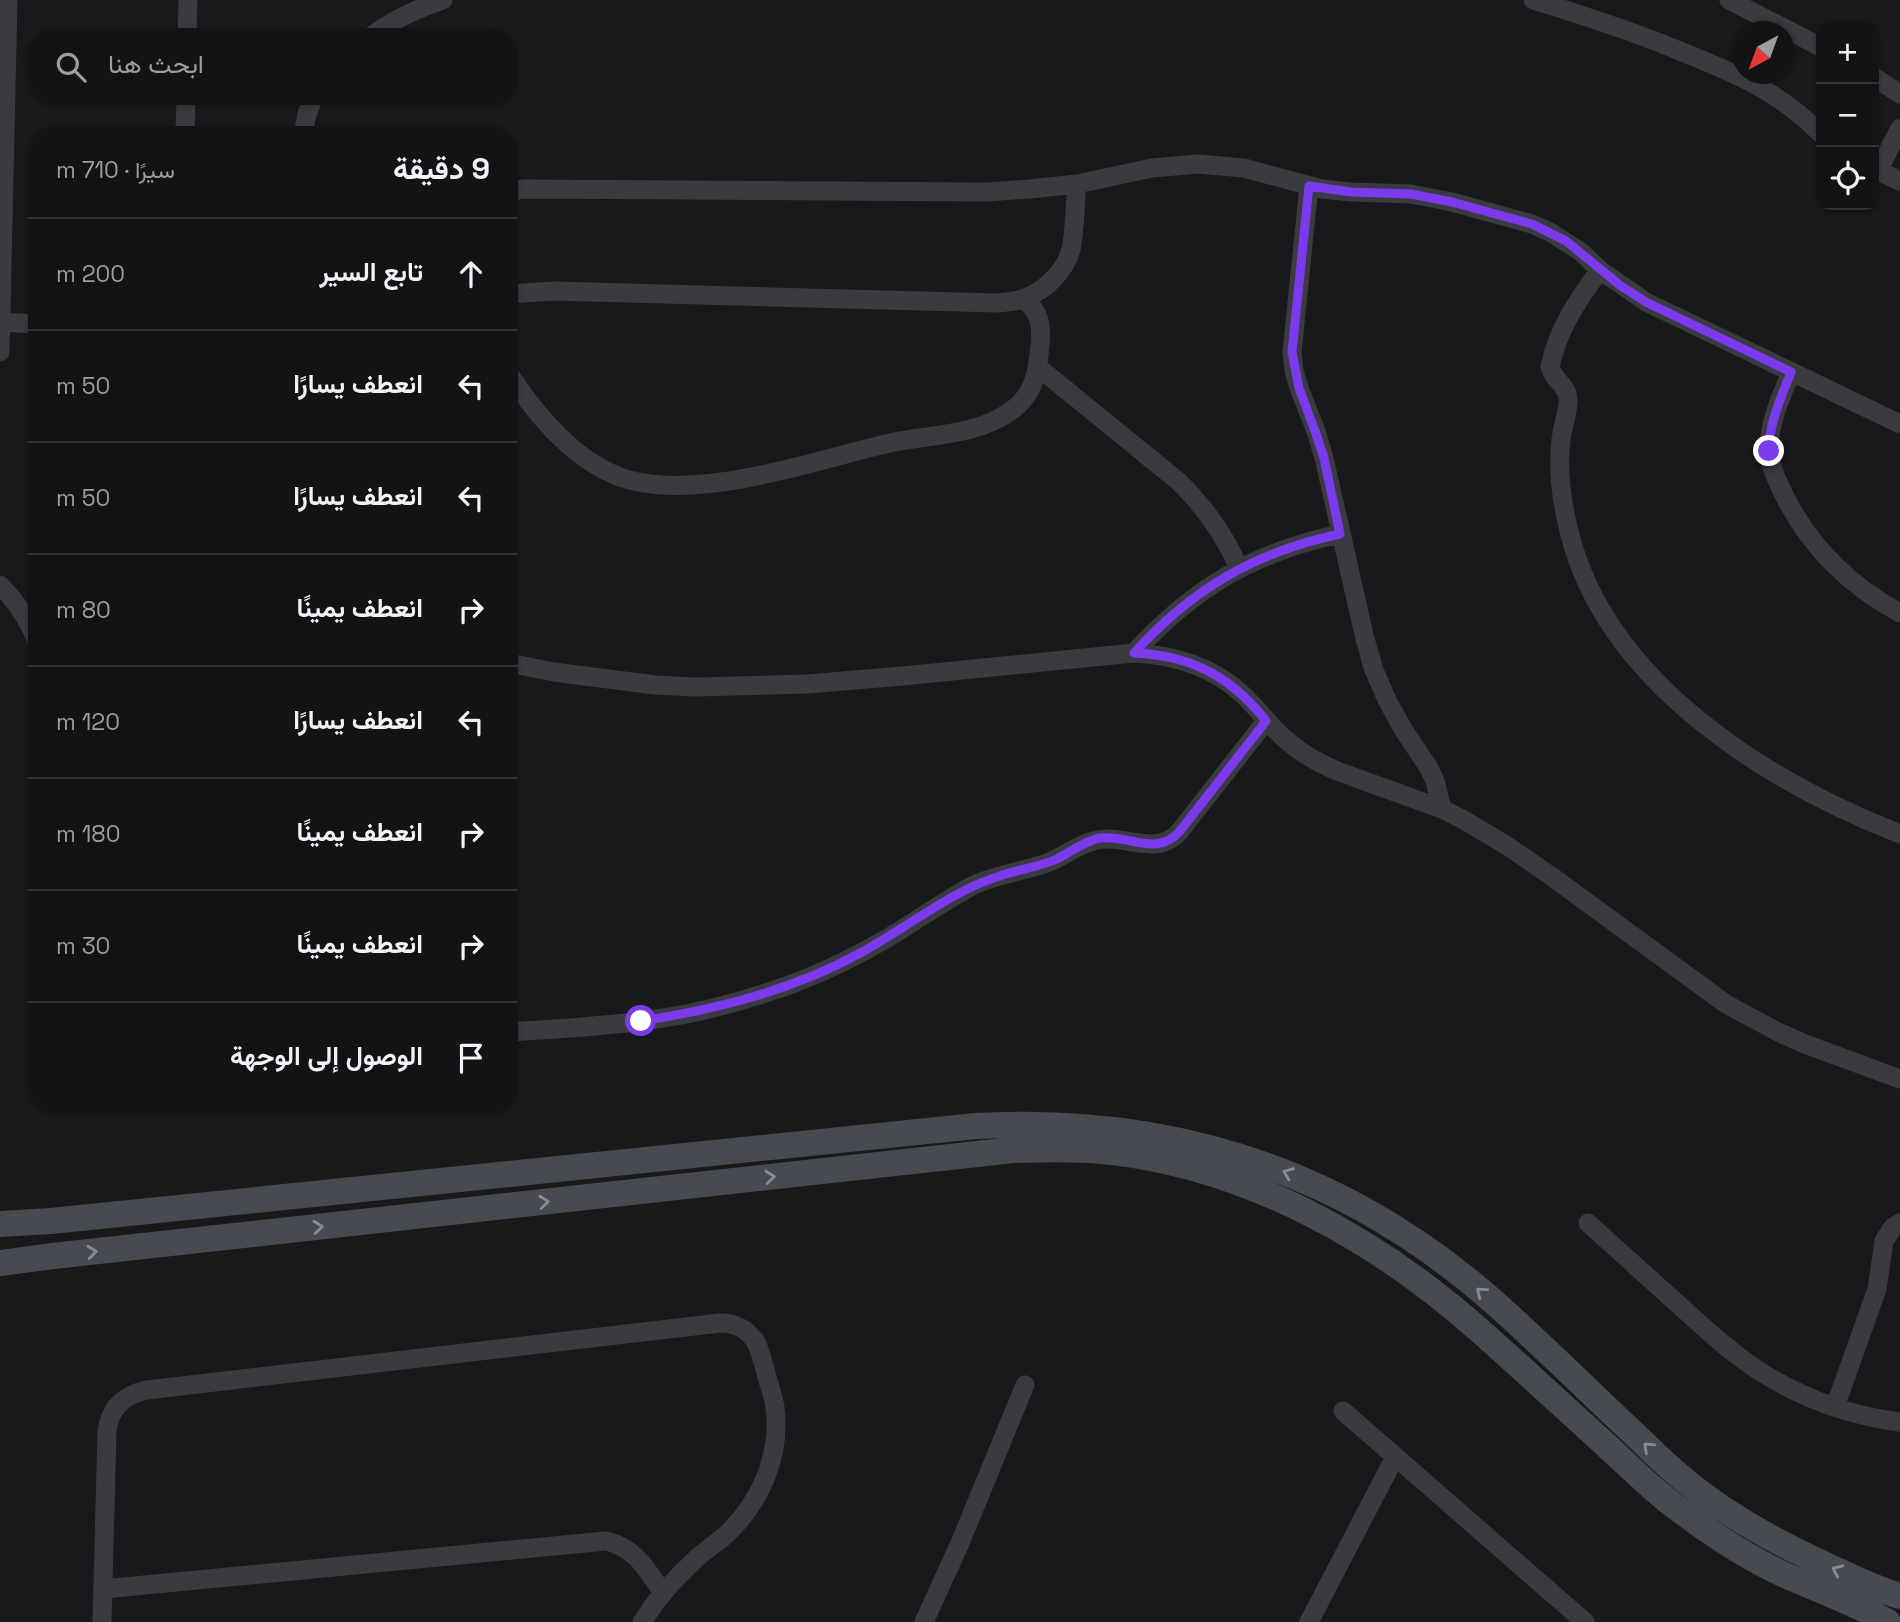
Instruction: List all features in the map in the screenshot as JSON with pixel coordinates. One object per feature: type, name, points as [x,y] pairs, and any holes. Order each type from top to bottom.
[{"type":"street","points":[[0,352],[8,0]]},
{"type":"street","points":[[187,28],[188,0]]},
{"type":"street","points":[[382,28],[408,13],[443,0]]},
{"type":"street","points":[[1533,0],[1636,34],[1697,57],[1754,83],[1791,107],[1816,130]]},
{"type":"street","points":[[1729,0],[1816,44]]},
{"type":"street","points":[[1879,80],[1900,93]]},
{"type":"street","points":[[185,126],[186,105]]},
{"type":"street","points":[[305,126],[310,105]]},
{"type":"street","points":[[1879,165],[1900,128]]},
{"type":"street","points":[[518,190],[986,192],[1077,184],[1152,168],[1198,164],[1244,168],[1309,186],[1351,192],[1422,196],[1532,224],[1566,241],[1600,270],[1646,302],[1900,424]]},
{"type":"street","points":[[1879,171],[1900,181]]},
{"type":"street","points":[[518,293],[554,291],[997,303],[1023,299],[1054,279],[1068,257],[1072,245],[1077,184]]},
{"type":"street","points":[[1309,186],[1292,352],[1299,388],[1324,458],[1374,670],[1402,729],[1429,768],[1442,808]]},
{"type":"street","points":[[1600,270],[1565,324],[1550,367],[1552,374],[1565,389],[1568,399],[1561,441],[1559,479],[1564,509],[1571,539],[1593,596],[1636,660],[1700,720],[1761,765],[1804,790],[1838,808],[1900,834]]},
{"type":"street","points":[[518,385],[555,431],[586,458],[616,476],[649,485],[667,486],[780,471],[902,440],[976,427],[1003,416],[1023,401],[1035,382],[1038,368],[1041,323],[1035,310],[1023,299]]},
{"type":"street","points":[[1,322],[28,324]]},
{"type":"street","points":[[1038,368],[1194,496],[1220,530],[1239,568]]},
{"type":"street","points":[[1791,372],[1771,427],[1769,451],[1772,471],[1790,507],[1820,551],[1857,585],[1900,613]]},
{"type":"street","points":[[1134,653],[1172,614],[1239,568],[1289,547],[1340,534]]},
{"type":"street","points":[[0,585],[28,620]]},
{"type":"street","points":[[518,665],[656,685],[695,687],[807,684],[1134,653],[1174,657],[1210,671],[1227,682],[1291,744],[1321,764],[1442,808],[1506,845],[1726,1004],[1751,1019],[1796,1040],[1900,1079]]},
{"type":"street","points":[[518,1031],[641,1021],[728,1004],[835,966],[978,883],[1046,863],[1099,838],[1116,838],[1153,845],[1168,841],[1180,831],[1266,721]]},
{"type":"street","points":[[0,1224],[51,1221],[976,1126],[1021,1124],[1106,1128],[1188,1142],[1264,1164],[1300,1178],[1336,1195],[1407,1236],[1495,1303],[1679,1476],[1711,1501],[1788,1548],[1900,1596]]},
{"type":"street","points":[[0,1263],[1013,1150],[1104,1151],[1174,1163],[1243,1184],[1276,1198],[1311,1214],[1372,1249],[1455,1309],[1640,1477],[1686,1515],[1750,1557],[1888,1622]]},
{"type":"street","points":[[51,1221],[53,1256]]},
{"type":"street","points":[[1588,1223],[1739,1357],[1787,1387],[1835,1407],[1900,1422]]},
{"type":"street","points":[[1835,1407],[1877,1289],[1884,1241],[1888,1233],[1900,1223]]},
{"type":"street","points":[[102,1622],[107,1431],[110,1415],[129,1396],[147,1390],[728,1323],[751,1334],[760,1350],[775,1407],[773,1458],[764,1482],[741,1519],[663,1593],[642,1622]]},
{"type":"street","points":[[923,1622],[960,1543],[1025,1385]]},
{"type":"street","points":[[1343,1412],[1585,1622]]},
{"type":"street","points":[[1309,1622],[1395,1457]]},
{"type":"street","points":[[103,1589],[606,1541],[618,1544],[635,1554],[663,1593]]},
{"type":"route","points":[[641,1021],[728,1004],[800,981],[861,953],[978,883],[1046,863],[1099,838],[1116,838],[1153,845],[1168,841],[1180,831],[1266,721],[1242,694],[1210,671],[1174,657],[1134,653],[1172,614],[1193,597],[1239,568],[1289,547],[1340,534],[1324,458],[1299,388],[1292,352],[1309,186],[1434,198],[1532,224],[1566,241],[1600,270],[1646,302],[1791,372],[1774,416],[1769,451]]}]
